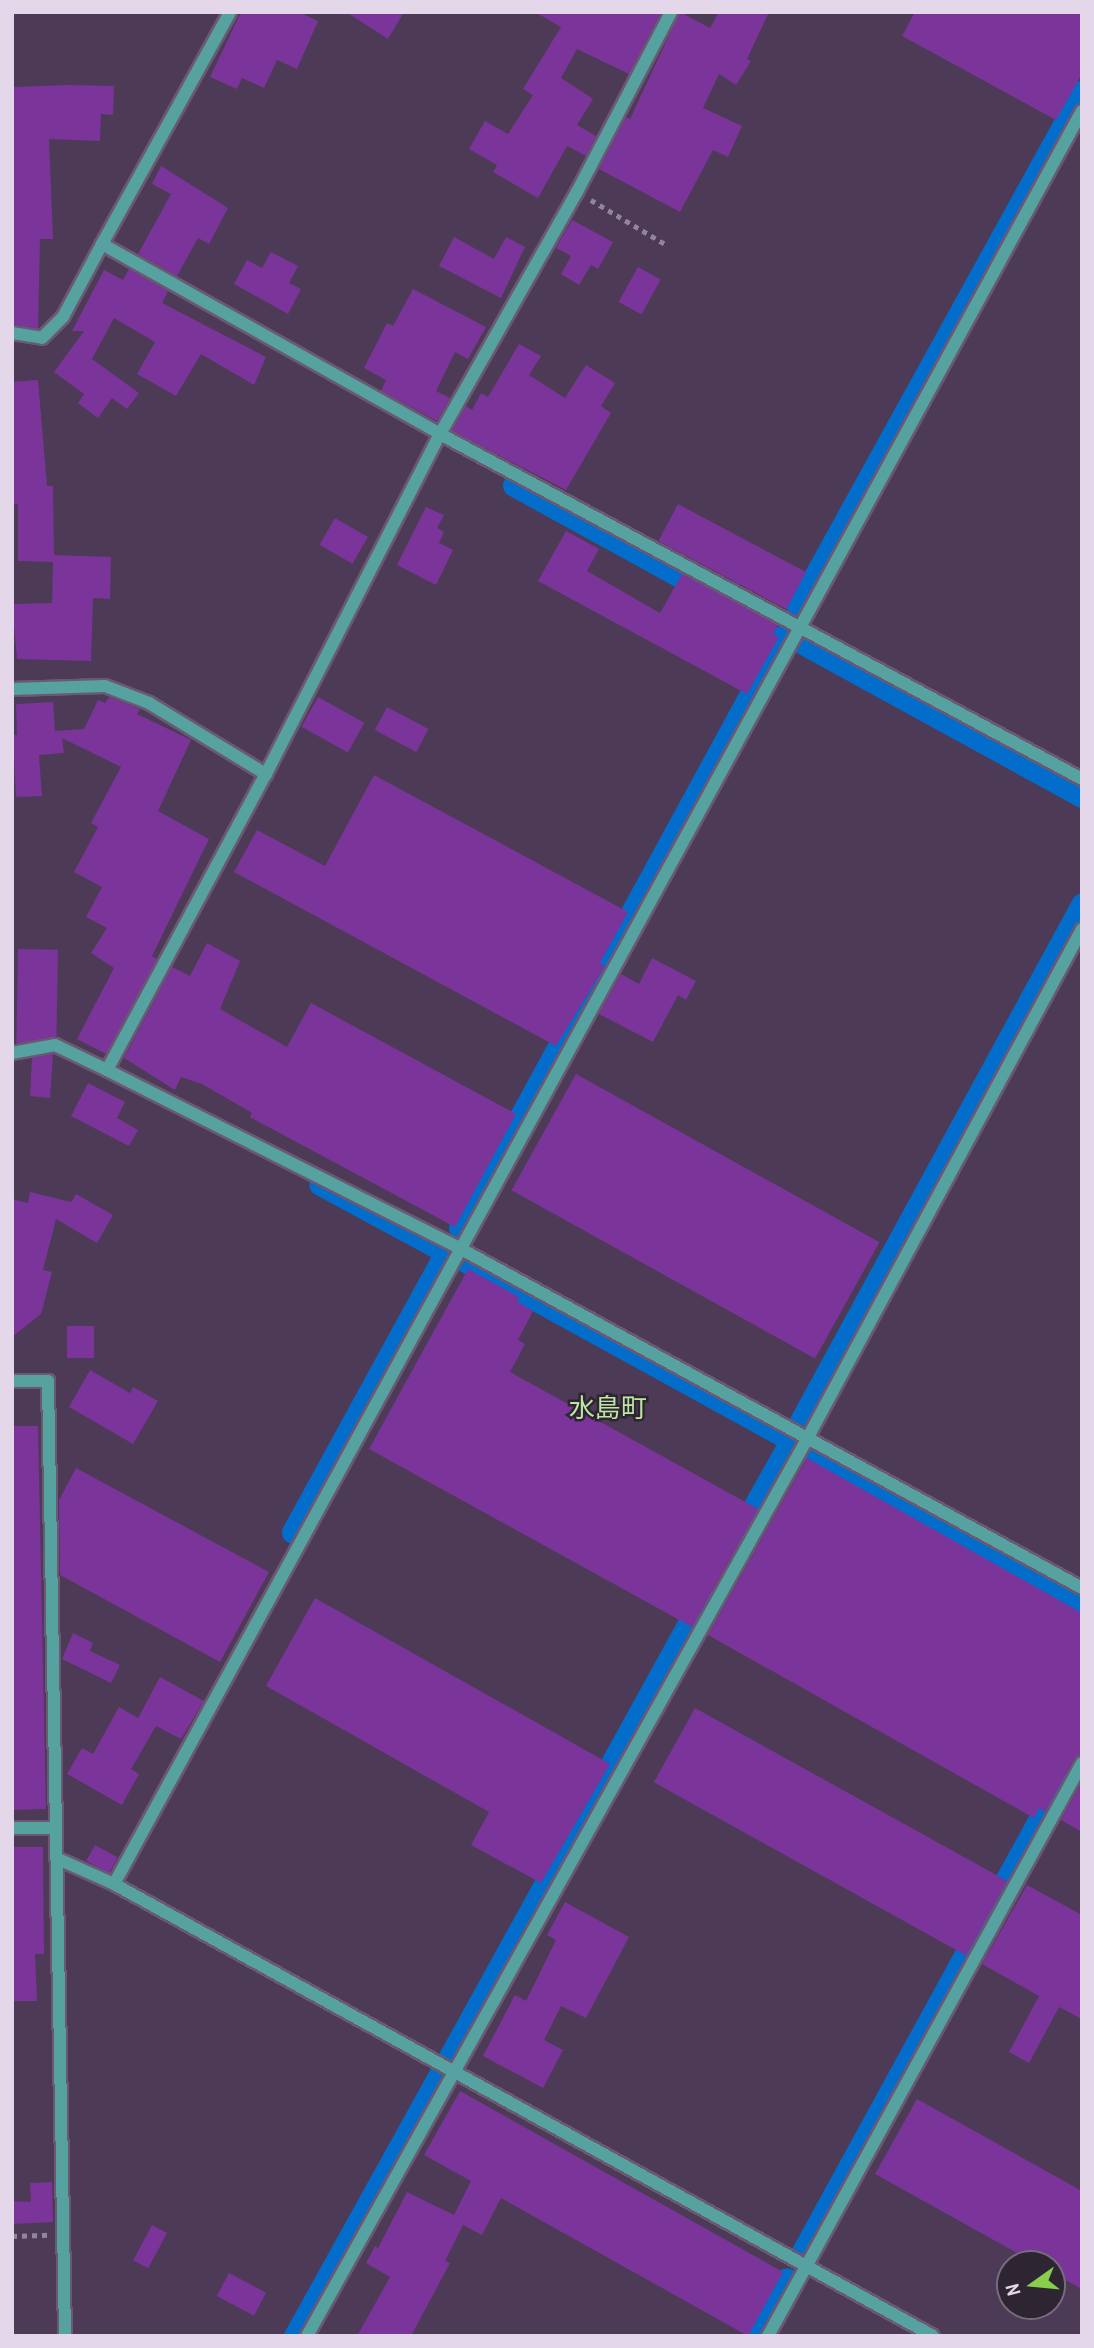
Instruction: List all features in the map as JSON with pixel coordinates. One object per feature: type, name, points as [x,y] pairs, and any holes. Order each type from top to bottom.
[{"type":"street","points":[[12,333],[42,338],[63,317],[230,12]]},
{"type":"street","points":[[107,1070],[266,774],[440,434],[577,192],[671,12]]},
{"type":"street","points":[[114,1884],[1082,111]]},
{"type":"street","points":[[102,244],[440,434],[800,625],[1082,779]]},
{"type":"street","points":[[12,689],[105,686],[149,703],[266,774]]},
{"type":"street","points":[[307,2336],[807,1439],[1082,929]]},
{"type":"street","points":[[12,1054],[55,1045],[107,1070],[461,1249],[1082,1588]]},
{"type":"street","points":[[12,1381],[48,1381],[65,2336]]},
{"type":"street","points":[[768,2336],[1082,1763]]},
{"type":"street","points":[[12,1828],[56,1828]]},
{"type":"street","points":[[56,1858],[114,1884],[933,2336]]},
{"type":"path","points":[[577,192],[665,244]]},
{"type":"path","points":[[12,2236],[65,2235]]},
{"type":"building","points":[[241,12],[299,12],[318,21],[297,69],[277,60],[264,88],[242,78],[237,89],[210,77]]},
{"type":"building","points":[[346,12],[404,12],[388,39]]},
{"type":"building","points":[[535,12],[661,12],[629,74],[577,49],[561,78],[593,99],[577,125],[596,136],[586,156],[567,146],[538,198],[493,172],[497,165],[469,149],[485,121],[508,134],[533,95],[523,89],[561,27]]},
{"type":"building","points":[[680,12],[710,28],[719,12],[769,12],[747,59],[751,61],[736,85],[719,74],[703,108],[742,126],[728,157],[713,150],[680,212],[599,169],[626,117],[630,119]]},
{"type":"building","points":[[915,12],[1082,12],[1082,74],[1056,120],[902,36]]},
{"type":"building","points":[[114,86],[113,115],[101,114],[100,141],[49,139],[53,239],[40,239],[38,329],[12,324],[12,87]]},
{"type":"building","points":[[161,166],[228,208],[209,244],[198,238],[177,276],[138,254],[171,194],[152,184]]},
{"type":"building","points":[[572,220],[613,242],[598,269],[591,265],[579,285],[561,274],[571,256],[556,248]]},
{"type":"building","points":[[454,237],[494,259],[506,237],[525,247],[501,298],[439,266]]},
{"type":"building","points":[[271,252],[298,266],[289,283],[301,289],[288,314],[234,284],[247,260],[262,268]]},
{"type":"building","points":[[638,267],[661,280],[641,315],[619,302]]},
{"type":"building","points":[[129,269],[168,291],[162,303],[266,357],[254,385],[201,354],[176,396],[137,374],[155,342],[114,318],[92,359],[139,393],[127,409],[112,398],[98,418],[78,403],[84,394],[54,372],[84,331],[72,331],[104,270],[123,280]]},
{"type":"building","points":[[413,289],[486,327],[468,359],[455,352],[436,391],[450,398],[437,421],[381,391],[386,380],[364,368],[387,323],[393,326]]},
{"type":"building","points":[[519,344],[541,356],[529,375],[565,398],[586,365],[615,383],[601,406],[611,413],[566,490],[452,431],[466,406],[472,410],[481,393],[488,397]]},
{"type":"building","points":[[38,380],[47,486],[53,486],[54,555],[111,557],[110,599],[93,598],[91,661],[17,659],[12,604],[52,603],[53,562],[18,561],[18,504],[12,504],[12,382]]},
{"type":"building","points":[[678,504],[806,572],[786,609],[658,541]]},
{"type":"building","points":[[426,507],[444,515],[437,528],[444,532],[439,543],[453,550],[436,585],[397,565]]},
{"type":"building","points":[[335,518],[368,537],[352,564],[320,545]]},
{"type":"building","points":[[566,531],[599,549],[587,571],[660,613],[682,574],[778,625],[773,634],[779,637],[747,694],[538,581]]},
{"type":"building","points":[[109,697],[140,709],[137,714],[191,740],[158,811],[209,839],[152,956],[157,959],[106,1054],[77,1039],[114,968],[91,953],[107,928],[86,917],[102,887],[74,872],[98,827],[91,823],[121,767],[62,738],[64,753],[39,755],[42,796],[16,797],[13,735],[17,735],[16,704],[53,702],[55,731],[84,729],[98,700],[105,703]]},
{"type":"building","points":[[318,697],[364,723],[348,752],[302,727]]},
{"type":"building","points":[[387,707],[428,729],[416,752],[375,730]]},
{"type":"building","points":[[374,775],[628,912],[600,963],[605,966],[556,1046],[234,872],[257,830],[325,866]]},
{"type":"building","points":[[207,943],[240,961],[220,1009],[287,1047],[311,1003],[516,1114],[455,1227],[250,1117],[252,1113],[202,1084],[181,1077],[175,1090],[124,1058],[172,967],[190,976]]},
{"type":"building","points":[[18,949],[58,950],[56,1044],[16,1043]]},
{"type":"building","points":[[652,958],[696,981],[686,1000],[678,995],[653,1042],[599,1014],[621,974],[639,984]]},
{"type":"building","points":[[53,1054],[50,1098],[30,1096],[32,1058]]},
{"type":"building","points":[[576,1074],[879,1242],[815,1359],[512,1190]]},
{"type":"building","points":[[88,1083],[125,1102],[117,1118],[138,1130],[129,1146],[71,1116]]},
{"type":"building","points":[[30,1192],[71,1202],[76,1194],[113,1215],[97,1243],[56,1219],[43,1270],[52,1272],[41,1314],[12,1337],[12,1199],[28,1203]]},
{"type":"building","points":[[468,1269],[519,1297],[517,1301],[533,1311],[518,1340],[525,1344],[510,1372],[758,1509],[692,1627],[369,1449]]},
{"type":"building","points":[[67,1326],[94,1326],[94,1358],[67,1358]]},
{"type":"building","points":[[90,1370],[130,1393],[133,1387],[158,1401],[133,1444],[69,1407]]},
{"type":"building","points":[[12,1426],[38,1426],[46,1809],[12,1810]]},
{"type":"building","points":[[807,1458],[1082,1613],[1082,1754],[1074,1759],[1045,1812],[1039,1808],[1034,1818],[708,1635]]},
{"type":"building","points":[[76,1468],[269,1572],[220,1662],[60,1575],[59,1500]]},
{"type":"building","points":[[315,1598],[610,1764],[541,1883],[471,1845],[489,1812],[266,1686]]},
{"type":"building","points":[[73,1633],[93,1643],[90,1651],[120,1665],[111,1683],[62,1659]]},
{"type":"building","points":[[160,1677],[204,1701],[181,1739],[156,1726],[131,1769],[139,1774],[122,1805],[67,1774],[82,1748],[93,1754],[119,1707],[138,1718]]},
{"type":"building","points":[[695,1708],[1007,1881],[966,1955],[654,1782]]},
{"type":"building","points":[[1082,1782],[1082,1832],[1061,1820]]},
{"type":"building","points":[[95,1845],[118,1858],[109,1873],[86,1861]]},
{"type":"building","points":[[12,1847],[43,1847],[44,1954],[35,1954],[37,2001],[12,2001]]},
{"type":"building","points":[[1027,1885],[1082,1915],[1082,2019],[1059,2007],[1029,2063],[1009,2052],[1039,1996],[982,1964]]},
{"type":"building","points":[[565,1902],[629,1937],[586,2018],[561,2006],[544,2040],[563,2050],[543,2088],[483,2056],[515,1995],[526,2001],[556,1940],[547,1935]]},
{"type":"building","points":[[460,2091],[783,2272],[748,2336],[501,2198],[482,2235],[463,2225],[445,2261],[450,2263],[411,2336],[357,2336],[390,2277],[366,2263],[375,2246],[378,2248],[407,2192],[454,2215],[471,2181],[424,2155]]},
{"type":"building","points":[[917,2099],[1082,2191],[1082,2289],[1066,2280],[1066,2250],[1012,2250],[875,2174]]},
{"type":"building","points":[[52,2182],[53,2222],[12,2224],[12,2201],[31,2202],[30,2183]]},
{"type":"building","points":[[152,2225],[167,2233],[148,2268],[133,2260]]},
{"type":"building","points":[[229,2273],[266,2293],[254,2316],[217,2296]]},
{"type":"waterway","points":[[798,607],[1082,92]]},
{"type":"waterway","points":[[514,485],[707,591]]},
{"type":"waterway","points":[[460,1228],[782,637]]},
{"type":"waterway","points":[[799,641],[1082,796]]},
{"type":"waterway","points":[[801,1421],[1082,905]]},
{"type":"waterway","points":[[293,1532],[446,1252],[320,1184]]},
{"type":"waterway","points":[[464,1260],[789,1439]]},
{"type":"waterway","points":[[739,1534],[791,1441]]},
{"type":"waterway","points":[[815,1454],[1082,1604]]},
{"type":"waterway","points":[[446,2064],[703,1598]]},
{"type":"waterway","points":[[800,2257],[1059,1784]]},
{"type":"waterway","points":[[295,2336],[439,2076]]},
{"type":"waterway","points":[[755,2336],[787,2279]]},
{"type":"district","name":"水島町","points":[[608,1408]]}]
